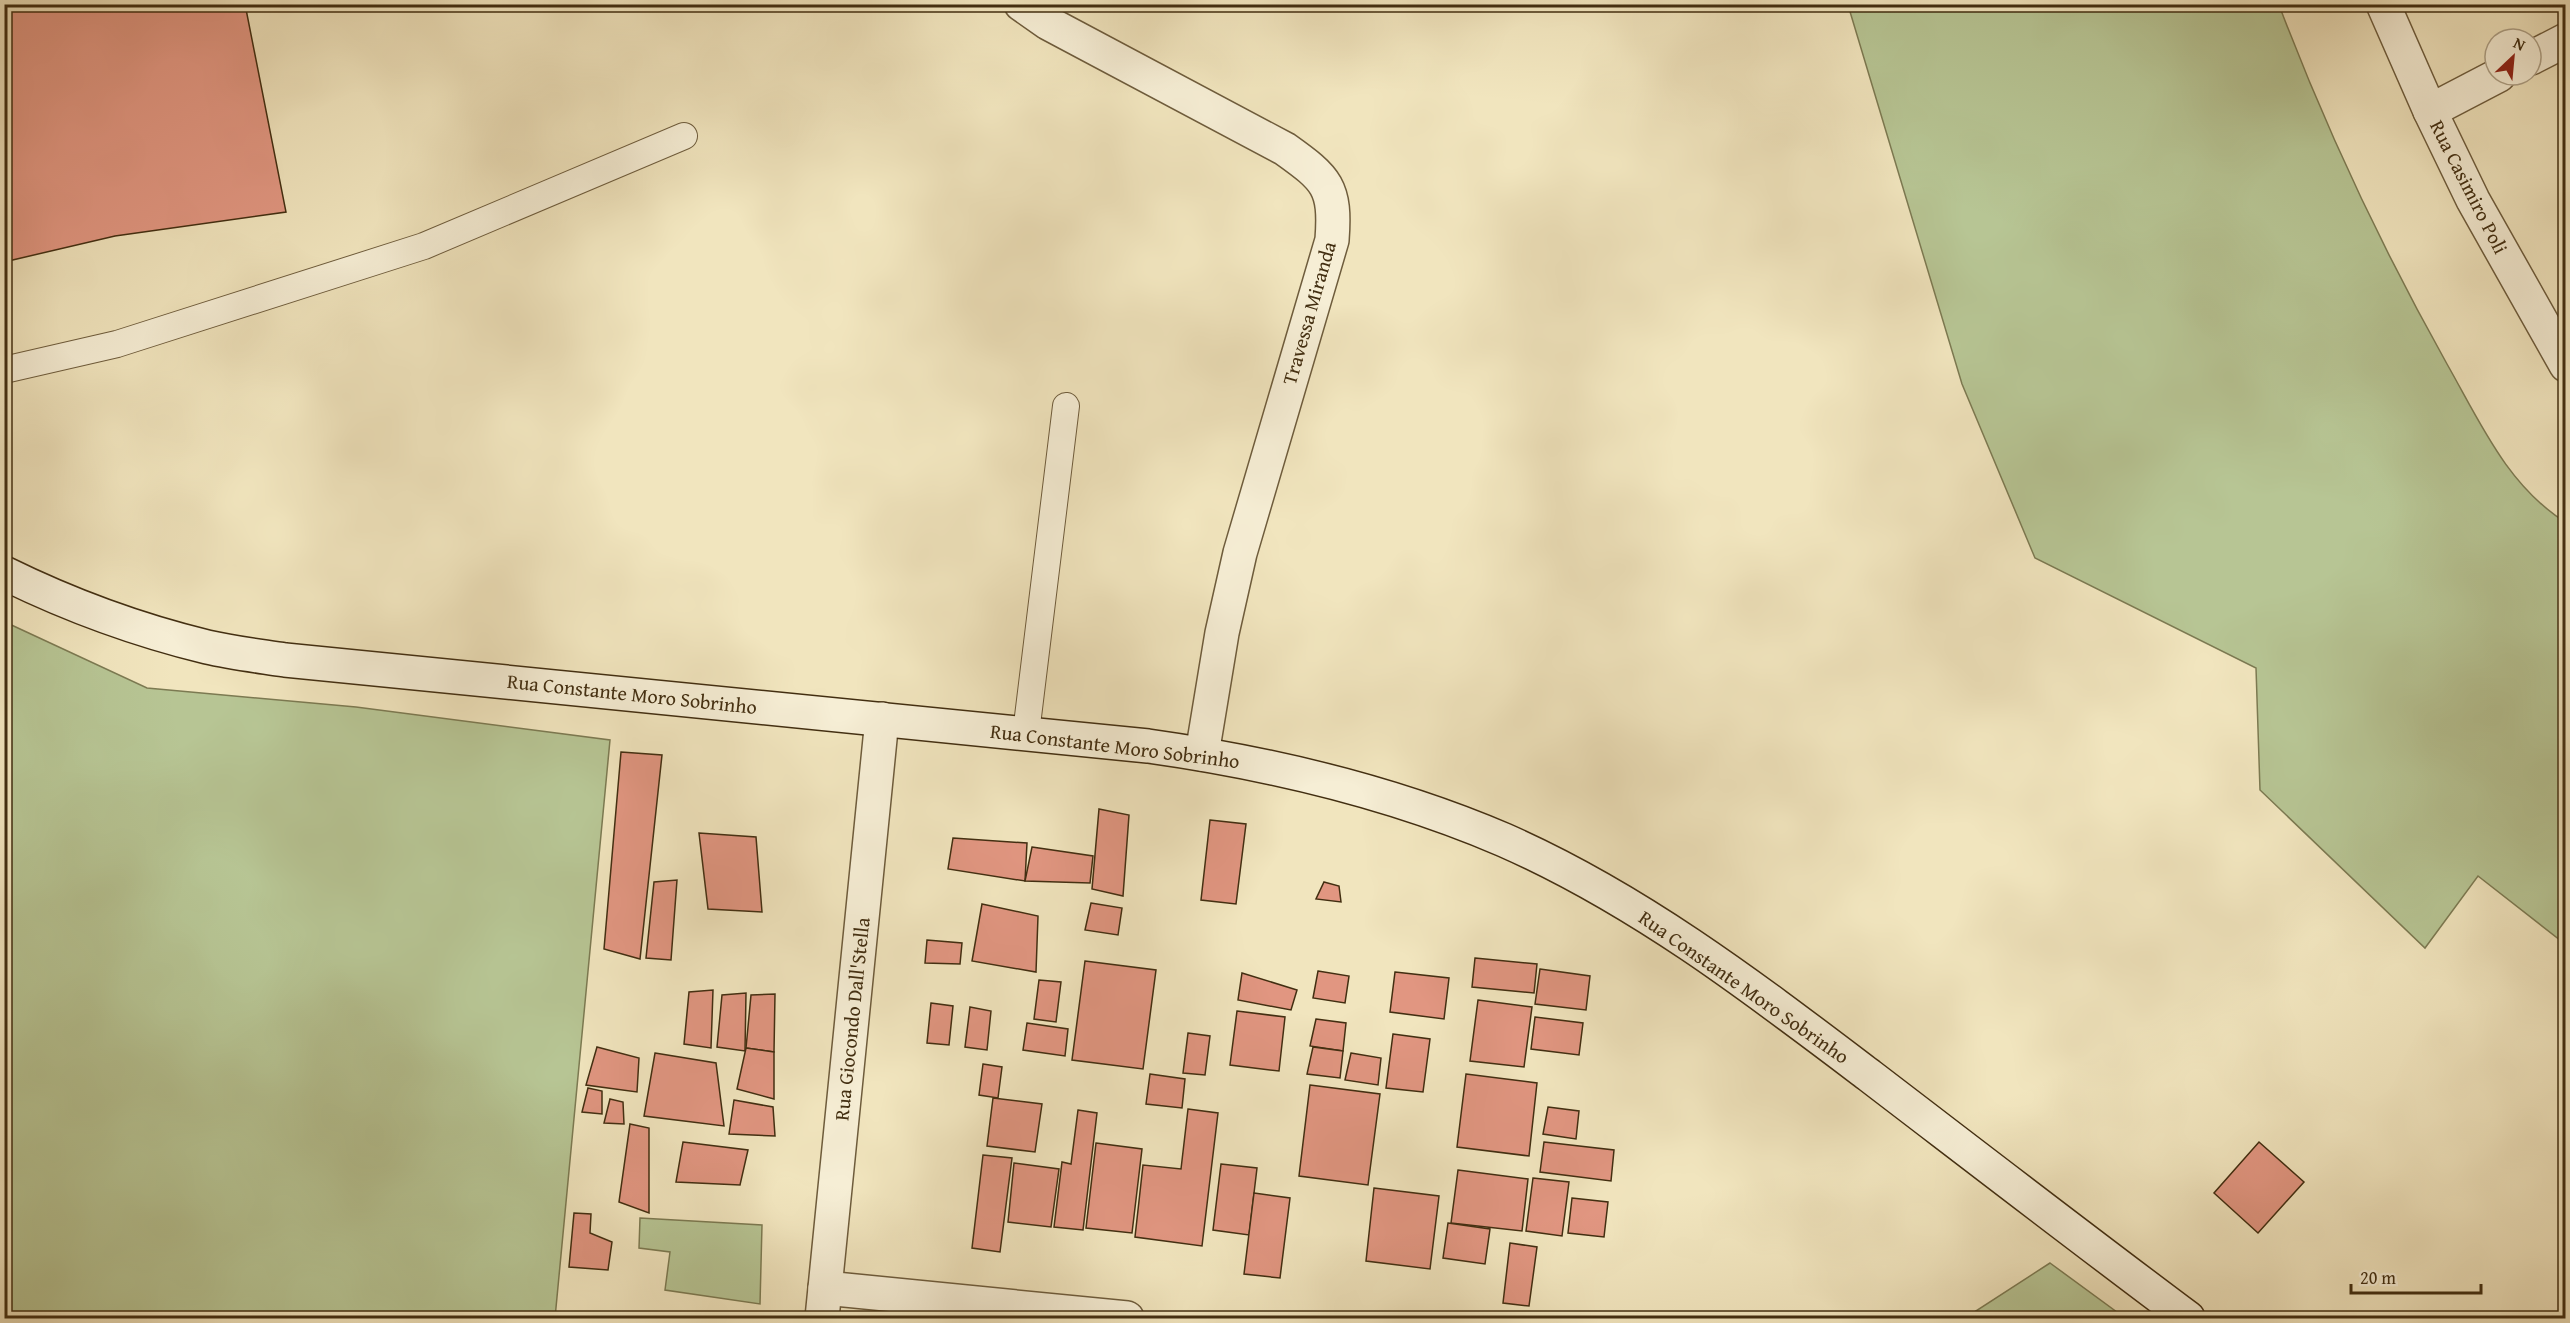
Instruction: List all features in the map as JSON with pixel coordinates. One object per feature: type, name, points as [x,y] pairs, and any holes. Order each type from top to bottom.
[{"type":"main road","name":"Travessa Miranda","points":[[1021,4],[1048,23],[1285,149],[1312,168],[1328,187],[1334,211],[1332,240],[1240,553],[1222,633],[1202,754]]},
{"type":"main road","name":"Rua Casimiro Poli","points":[[2383,4],[2430,111],[2473,200],[2565,365]]},
{"type":"main road","points":[[2543,52],[2565,40]]},
{"type":"main road","points":[[2430,111],[2483,83]]},
{"type":"main road","name":"Rua Constante Moro Sobrinho","points":[[4,573],[70,603],[140,629],[209,648],[285,660],[1026,733],[1202,754],[1345,785],[1416,807],[1504,840],[1579,877],[1663,926],[1760,993],[2188,1318]]},
{"type":"main road","name":"Rua Giocondo Dall'Stella","points":[[824,1303],[882,719]]},
{"type":"main road","points":[[824,1303],[1127,1318]]},
{"type":"lane","points":[[4,370],[117,344],[424,246],[684,136]]},
{"type":"lane","points":[[1026,733],[1066,406]]},
{"type":"green space","points":[[1848,5],[2279,5],[2356,187],[2400,276],[2471,408],[2511,471],[2545,507],[2565,522],[2565,944],[2478,876],[2425,948],[2260,790],[2256,668],[2035,558],[1962,384]]},
{"type":"green space","points":[[5,622],[147,688],[356,707],[610,740],[555,1318],[5,1318]]},
{"type":"green space","points":[[640,1218],[762,1225],[760,1304],[665,1290],[670,1252],[639,1248]]},
{"type":"green space","points":[[2050,1263],[2125,1318],[1965,1318]]},
{"type":"building","points":[[4,4],[245,4],[286,212],[115,236],[4,262]]},
{"type":"building","points":[[621,752],[662,755],[640,959],[604,949]]},
{"type":"building","points":[[1099,809],[1129,815],[1123,896],[1092,889]]},
{"type":"building","points":[[1210,820],[1246,824],[1236,904],[1201,900]]},
{"type":"building","points":[[699,833],[756,837],[762,912],[708,909]]},
{"type":"building","points":[[953,838],[1027,843],[1025,881],[948,869]]},
{"type":"building","points":[[1032,847],[1093,856],[1090,883],[1025,881]]},
{"type":"building","points":[[677,880],[671,960],[646,958],[654,882]]},
{"type":"building","points":[[1324,882],[1339,886],[1341,902],[1316,899]]},
{"type":"building","points":[[1091,903],[1122,908],[1118,935],[1085,930]]},
{"type":"building","points":[[982,904],[1038,916],[1036,972],[972,961]]},
{"type":"building","points":[[927,940],[962,943],[960,964],[925,963]]},
{"type":"building","points":[[1475,958],[1537,964],[1534,993],[1472,987]]},
{"type":"building","points":[[1085,961],[1156,970],[1143,1069],[1072,1060]]},
{"type":"building","points":[[1540,969],[1590,976],[1586,1010],[1535,1004]]},
{"type":"building","points":[[1318,971],[1349,976],[1345,1003],[1313,998]]},
{"type":"building","points":[[1395,972],[1449,978],[1444,1019],[1390,1012]]},
{"type":"building","points":[[1242,973],[1297,990],[1291,1010],[1238,1000]]},
{"type":"building","points":[[1039,980],[1061,982],[1056,1022],[1034,1019]]},
{"type":"building","points":[[713,990],[711,1048],[684,1044],[689,992]]},
{"type":"building","points":[[746,993],[745,1051],[717,1047],[722,995]]},
{"type":"building","points":[[775,994],[774,1052],[746,1048],[751,995]]},
{"type":"building","points":[[1478,1000],[1532,1007],[1524,1067],[1470,1061]]},
{"type":"building","points":[[931,1003],[953,1006],[949,1045],[927,1043]]},
{"type":"building","points":[[970,1007],[991,1011],[987,1050],[965,1047]]},
{"type":"building","points":[[1237,1011],[1285,1017],[1279,1071],[1230,1065]]},
{"type":"building","points":[[1535,1017],[1583,1023],[1579,1055],[1531,1049]]},
{"type":"building","points":[[1316,1019],[1346,1023],[1343,1051],[1310,1046]]},
{"type":"building","points":[[1027,1023],[1068,1029],[1065,1056],[1023,1050]]},
{"type":"building","points":[[1188,1033],[1210,1036],[1205,1075],[1183,1073]]},
{"type":"building","points":[[1393,1034],[1430,1039],[1423,1092],[1386,1088]]},
{"type":"building","points":[[597,1047],[639,1058],[637,1092],[586,1085]]},
{"type":"building","points":[[1313,1047],[1343,1051],[1340,1078],[1307,1074]]},
{"type":"building","points":[[746,1048],[774,1052],[774,1099],[737,1089]]},
{"type":"building","points":[[655,1053],[716,1063],[724,1126],[644,1116]]},
{"type":"building","points":[[1351,1053],[1381,1058],[1378,1085],[1345,1080]]},
{"type":"building","points":[[983,1064],[1002,1067],[998,1098],[979,1095]]},
{"type":"building","points":[[1150,1074],[1185,1079],[1182,1108],[1146,1104]]},
{"type":"building","points":[[1466,1074],[1537,1083],[1529,1156],[1457,1147]]},
{"type":"building","points":[[1310,1085],[1380,1094],[1368,1185],[1299,1176]]},
{"type":"building","points":[[588,1088],[602,1091],[602,1114],[582,1112]]},
{"type":"building","points":[[993,1098],[1042,1104],[1035,1152],[987,1146]]},
{"type":"building","points":[[610,1099],[623,1102],[624,1124],[604,1123]]},
{"type":"building","points":[[734,1100],[773,1107],[775,1136],[729,1134]]},
{"type":"building","points":[[1548,1107],[1579,1111],[1576,1139],[1543,1134]]},
{"type":"building","points":[[1188,1109],[1218,1113],[1202,1246],[1135,1237],[1143,1165],[1181,1169]]},
{"type":"building","points":[[1078,1110],[1097,1113],[1083,1230],[1054,1227],[1062,1162],[1071,1164]]},
{"type":"building","points":[[630,1124],[649,1128],[649,1213],[619,1202]]},
{"type":"building","points":[[683,1142],[748,1150],[740,1185],[676,1182]]},
{"type":"building","points":[[1544,1142],[1614,1150],[1611,1181],[1540,1172]]},
{"type":"building","points":[[2259,1142],[2304,1182],[2258,1233],[2214,1193]]},
{"type":"building","points":[[1096,1143],[1142,1149],[1132,1233],[1086,1228]]},
{"type":"building","points":[[983,1155],[1012,1158],[1000,1252],[972,1248]]},
{"type":"building","points":[[1014,1163],[1059,1169],[1051,1227],[1008,1222]]},
{"type":"building","points":[[1221,1164],[1257,1168],[1249,1235],[1213,1230]]},
{"type":"building","points":[[1458,1170],[1528,1179],[1522,1231],[1451,1223]]},
{"type":"building","points":[[1533,1178],[1569,1182],[1562,1236],[1526,1231]]},
{"type":"building","points":[[1374,1188],[1439,1196],[1430,1269],[1366,1261]]},
{"type":"building","points":[[1254,1193],[1290,1198],[1280,1278],[1244,1274]]},
{"type":"building","points":[[1572,1198],[1608,1202],[1604,1237],[1568,1233]]},
{"type":"building","points":[[574,1213],[591,1214],[590,1233],[612,1242],[608,1270],[569,1267]]},
{"type":"building","points":[[1448,1223],[1490,1229],[1485,1264],[1443,1258]]},
{"type":"building","points":[[1510,1243],[1537,1247],[1529,1306],[1503,1303]]}]
